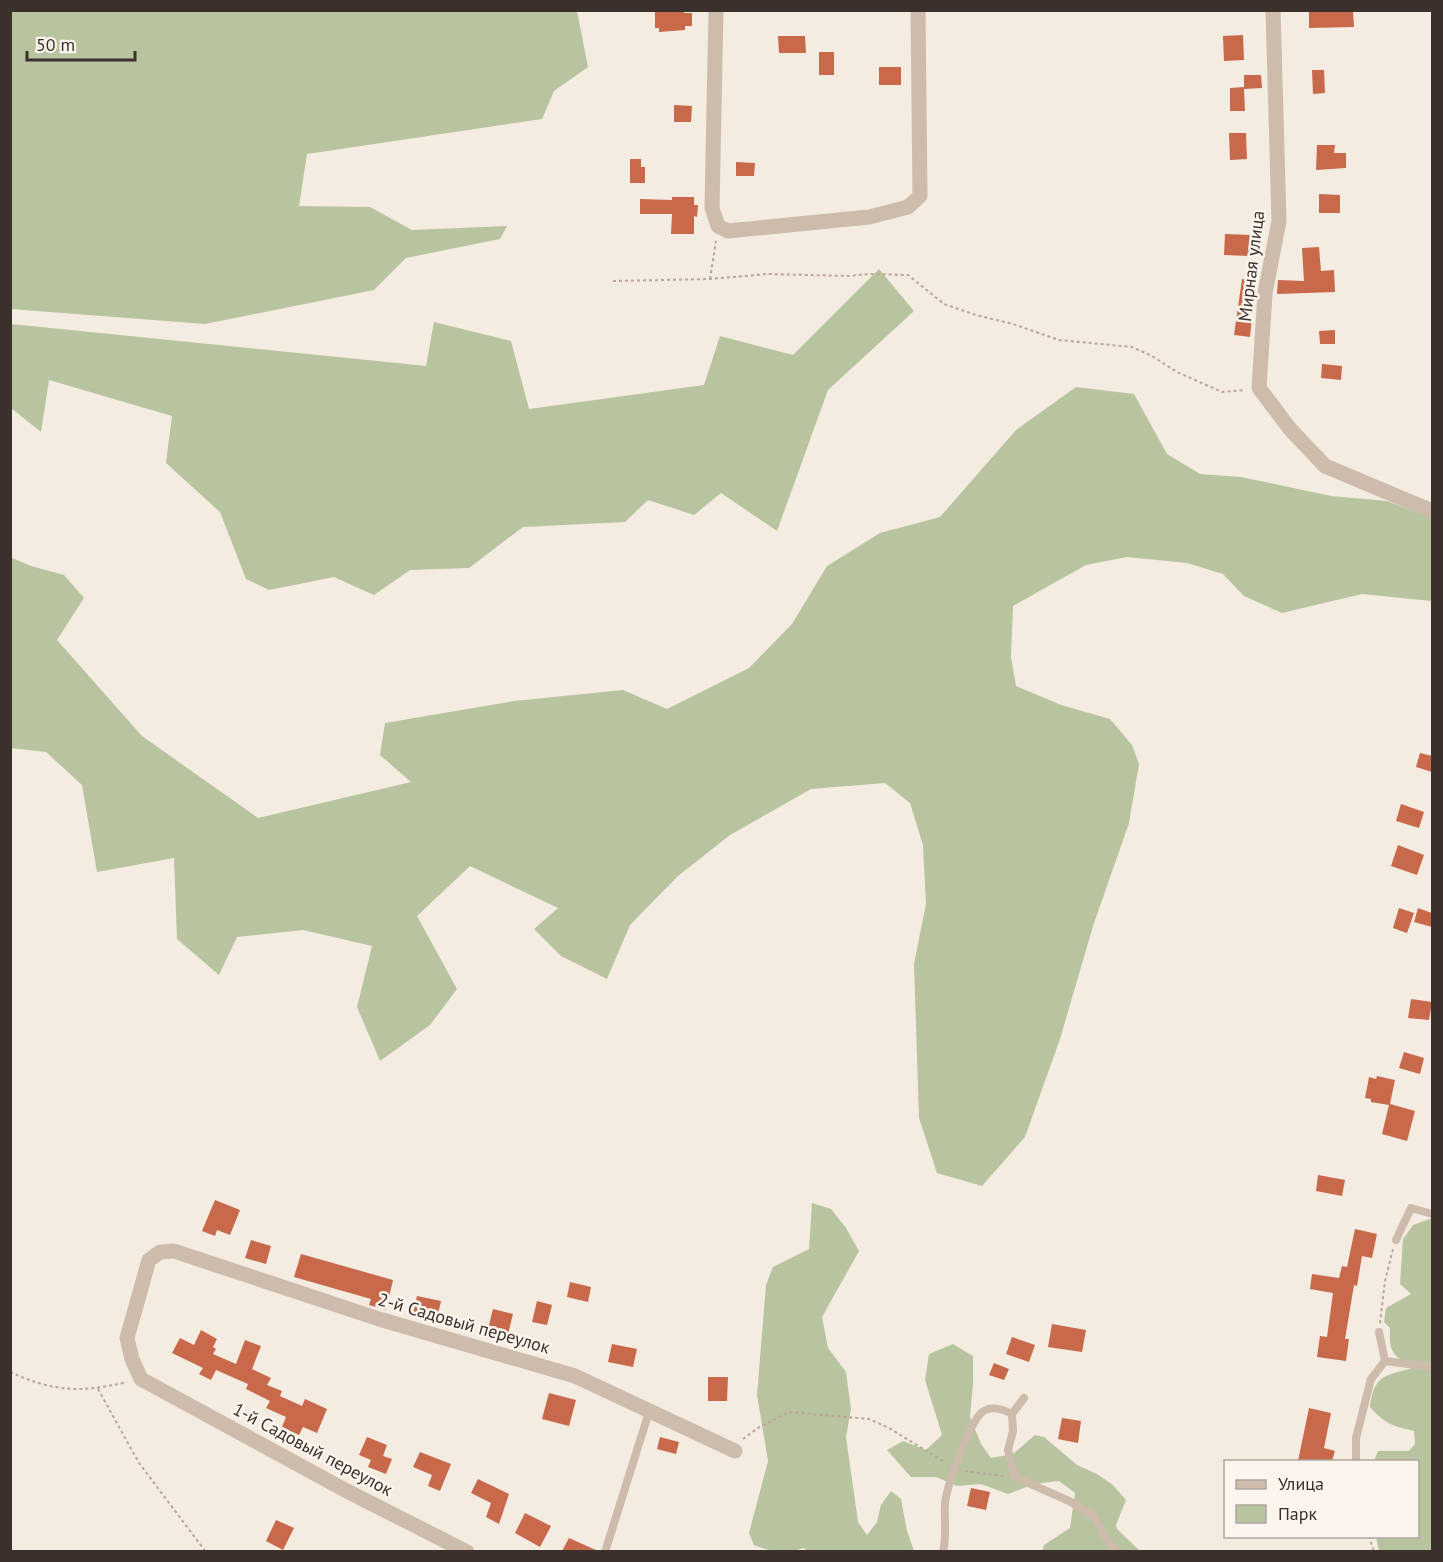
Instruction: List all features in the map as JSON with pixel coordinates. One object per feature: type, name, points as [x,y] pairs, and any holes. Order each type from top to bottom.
[{"type":"street","points":[[716,10],[712,208],[718,226],[728,231],[869,217],[908,207],[920,196],[918,10]]},
{"type":"street","name":"Мирная улица","points":[[1259,388],[1265,293],[1279,221],[1273,10]]},
{"type":"street","points":[[1259,388],[1290,429],[1325,466],[1432,510]]},
{"type":"street","name":"2-й Садовый переулок","points":[[141,1379],[132,1359],[127,1338],[149,1260],[160,1252],[174,1251],[379,1319],[575,1376],[733,1450]]},
{"type":"street","name":"1-й Садовый переулок","points":[[141,1379],[345,1490],[467,1551]]},
{"type":"lane","points":[[1396,1240],[1411,1208],[1432,1214]]},
{"type":"lane","points":[[1378,1332],[1385,1360]]},
{"type":"lane","points":[[1385,1360],[1432,1367]]},
{"type":"lane","points":[[1356,1460],[1356,1438],[1371,1379],[1385,1360]]},
{"type":"lane","points":[[1024,1398],[1012,1414],[1013,1431],[1008,1450],[1016,1477],[1069,1501],[1094,1516],[1116,1551]]},
{"type":"lane","points":[[943,1551],[946,1541],[945,1502],[968,1433],[981,1413],[990,1409],[1002,1408],[1012,1414]]},
{"type":"lane","points":[[605,1551],[649,1412]]},
{"type":"path","points":[[710,279],[718,226]]},
{"type":"path","points":[[613,281],[710,279],[767,274],[908,275],[944,304],[976,315],[1013,324],[1059,340],[1132,347],[1152,356],[1177,372],[1222,392],[1259,388]]},
{"type":"path","points":[[1378,1332],[1385,1281],[1396,1240]]},
{"type":"path","points":[[10,1372],[33,1382],[66,1390],[98,1389],[141,1379]]},
{"type":"path","points":[[98,1389],[140,1463],[206,1551]]},
{"type":"path","points":[[733,1450],[758,1428],[789,1412],[869,1419],[889,1428],[956,1469],[1016,1477]]},
{"type":"green space","points":[[10,11],[577,11],[588,67],[554,91],[542,119],[307,154],[299,206],[370,207],[412,230],[507,226],[500,239],[406,258],[374,290],[205,324],[11,309]]},
{"type":"green space","points":[[879,269],[914,311],[828,390],[777,531],[721,493],[694,515],[648,500],[625,522],[523,527],[469,568],[410,570],[374,595],[334,577],[269,590],[246,579],[220,512],[166,463],[172,416],[49,380],[41,432],[11,408],[11,324],[426,366],[434,322],[511,341],[529,409],[704,385],[720,336],[793,355]]},
{"type":"green space","points":[[1076,387],[1134,394],[1167,454],[1200,474],[1241,477],[1331,496],[1387,501],[1432,518],[1432,601],[1362,594],[1282,613],[1244,596],[1223,574],[1187,563],[1127,557],[1086,565],[1013,606],[1011,657],[1016,686],[1061,705],[1110,719],[1132,745],[1139,764],[1129,823],[1093,926],[1060,1039],[1025,1137],[982,1186],[937,1173],[919,1118],[914,964],[926,904],[923,845],[910,803],[885,783],[811,789],[730,835],[678,876],[630,925],[607,979],[561,956],[534,929],[558,908],[470,866],[417,916],[457,989],[430,1025],[380,1061],[357,1007],[372,946],[303,930],[237,937],[219,975],[177,939],[174,858],[97,872],[82,785],[46,752],[11,748],[10,557],[31,566],[64,575],[84,598],[57,640],[142,736],[258,818],[411,782],[380,755],[385,723],[514,701],[623,690],[667,709],[749,668],[792,624],[827,566],[880,533],[940,517],[1016,430]]},
{"type":"green space","points":[[812,1203],[831,1209],[846,1228],[859,1251],[822,1317],[828,1348],[846,1372],[851,1409],[846,1437],[858,1522],[867,1535],[877,1522],[881,1505],[891,1491],[901,1499],[907,1531],[914,1551],[808,1552],[804,1548],[779,1551],[754,1545],[749,1533],[768,1461],[757,1395],[766,1285],[773,1267],[809,1249]]},
{"type":"green space","points":[[1432,1218],[1432,1546],[1430,1551],[1379,1551],[1376,1538],[1419,1538],[1419,1460],[1374,1460],[1378,1451],[1409,1451],[1415,1444],[1414,1431],[1390,1424],[1370,1407],[1374,1389],[1382,1378],[1412,1368],[1392,1349],[1390,1328],[1384,1322],[1386,1308],[1411,1294],[1400,1284],[1403,1239],[1413,1225]]},
{"type":"green space","points":[[953,1344],[973,1356],[970,1417],[981,1444],[991,1458],[1013,1454],[1035,1435],[1044,1437],[1077,1465],[1097,1474],[1113,1485],[1126,1500],[1116,1525],[1117,1529],[1140,1551],[1042,1551],[1044,1545],[1070,1528],[1075,1493],[1059,1481],[1034,1484],[1008,1494],[981,1484],[957,1486],[936,1477],[911,1477],[887,1450],[903,1441],[926,1450],[942,1435],[925,1380],[929,1354]]},
{"type":"building","points":[[655,10],[684,10],[684,13],[692,13],[692,26],[685,26],[685,30],[659,32],[659,28],[655,28]]},
{"type":"building","points":[[1309,10],[1353,11],[1354,27],[1309,28]]},
{"type":"building","points":[[1243,35],[1244,60],[1224,61],[1223,36]]},
{"type":"building","points":[[778,36],[805,36],[806,53],[779,53]]},
{"type":"building","points":[[819,52],[834,52],[834,75],[819,75]]},
{"type":"building","points":[[879,67],[901,67],[901,85],[879,85]]},
{"type":"building","points":[[1312,70],[1324,70],[1325,93],[1313,94]]},
{"type":"building","points":[[1244,75],[1261,75],[1262,88],[1244,89],[1245,111],[1230,111],[1230,88],[1244,87]]},
{"type":"building","points":[[674,105],[692,106],[691,122],[674,122]]},
{"type":"building","points":[[1229,133],[1246,133],[1247,159],[1230,160]]},
{"type":"building","points":[[1317,145],[1335,145],[1334,153],[1346,153],[1346,168],[1316,170]]},
{"type":"building","points":[[630,159],[641,159],[641,167],[645,167],[645,183],[630,183]]},
{"type":"building","points":[[736,162],[755,163],[754,176],[736,176]]},
{"type":"building","points":[[1319,194],[1340,195],[1340,213],[1319,213]]},
{"type":"building","points":[[672,197],[694,197],[694,205],[698,205],[697,217],[694,216],[694,234],[671,234],[672,214],[640,214],[640,199],[672,200]]},
{"type":"building","points":[[1225,234],[1250,235],[1249,256],[1224,255]]},
{"type":"building","points":[[1319,247],[1321,271],[1334,270],[1335,292],[1277,294],[1278,280],[1304,281],[1302,248]]},
{"type":"building","points":[[1242,279],[1255,281],[1249,317],[1252,318],[1250,337],[1234,335]]},
{"type":"building","points":[[1335,330],[1335,344],[1320,344],[1319,331]]},
{"type":"building","points":[[1322,364],[1342,366],[1341,380],[1321,378]]},
{"type":"building","points":[[1420,753],[1432,756],[1432,772],[1416,767]]},
{"type":"building","points":[[1401,804],[1424,812],[1419,828],[1396,821]]},
{"type":"building","points":[[1398,845],[1424,855],[1417,875],[1391,866]]},
{"type":"building","points":[[1399,908],[1414,913],[1407,933],[1393,928]]},
{"type":"building","points":[[1418,908],[1432,913],[1432,927],[1414,922]]},
{"type":"building","points":[[1411,999],[1432,1002],[1429,1020],[1408,1018]]},
{"type":"building","points":[[1404,1052],[1424,1058],[1420,1074],[1399,1068]]},
{"type":"building","points":[[1377,1076],[1395,1080],[1390,1104],[1415,1111],[1407,1141],[1382,1134],[1389,1105],[1371,1102],[1371,1099],[1365,1098],[1369,1077],[1376,1079]]},
{"type":"building","points":[[1318,1175],[1345,1180],[1342,1196],[1316,1191]]},
{"type":"building","points":[[215,1200],[240,1210],[230,1235],[217,1230],[215,1236],[202,1231]]},
{"type":"building","points":[[1355,1229],[1377,1234],[1372,1258],[1362,1256],[1357,1286],[1354,1285],[1345,1339],[1349,1339],[1346,1361],[1317,1357],[1320,1336],[1327,1337],[1333,1293],[1310,1289],[1312,1274],[1339,1278],[1342,1266],[1347,1267]]},
{"type":"building","points":[[251,1240],[271,1246],[266,1264],[245,1258]]},
{"type":"building","points":[[301,1254],[393,1280],[386,1310],[369,1305],[371,1299],[294,1277]]},
{"type":"building","points":[[570,1282],[591,1287],[588,1302],[567,1297]]},
{"type":"building","points":[[417,1296],[441,1301],[437,1319],[413,1314]]},
{"type":"building","points":[[537,1301],[552,1305],[547,1325],[532,1322]]},
{"type":"building","points":[[493,1309],[513,1314],[508,1334],[488,1329]]},
{"type":"building","points":[[1052,1324],[1086,1330],[1082,1352],[1048,1347]]},
{"type":"building","points":[[201,1330],[217,1339],[213,1347],[216,1349],[213,1354],[236,1364],[245,1340],[261,1346],[252,1369],[271,1378],[267,1385],[282,1391],[280,1396],[302,1406],[305,1399],[327,1409],[317,1433],[303,1427],[299,1435],[282,1427],[286,1417],[266,1408],[270,1401],[246,1389],[248,1384],[216,1370],[211,1380],[199,1374],[203,1368],[172,1353],[180,1338],[194,1345]]},
{"type":"building","points":[[1012,1337],[1035,1345],[1029,1362],[1006,1354]]},
{"type":"building","points":[[612,1344],[637,1349],[633,1367],[608,1362]]},
{"type":"building","points":[[994,1363],[1009,1369],[1004,1380],[989,1375]]},
{"type":"building","points":[[708,1377],[728,1377],[727,1401],[708,1401]]},
{"type":"building","points":[[549,1393],[576,1400],[569,1426],[542,1419]]},
{"type":"building","points":[[1309,1408],[1331,1413],[1324,1448],[1335,1451],[1332,1460],[1298,1460]]},
{"type":"building","points":[[1062,1418],[1081,1421],[1078,1443],[1058,1439]]},
{"type":"building","points":[[367,1437],[387,1445],[383,1456],[392,1459],[386,1474],[368,1467],[371,1460],[359,1455]]},
{"type":"building","points":[[660,1437],[679,1442],[676,1454],[657,1449]]},
{"type":"building","points":[[420,1452],[451,1464],[440,1491],[428,1486],[432,1475],[413,1467]]},
{"type":"building","points":[[478,1479],[509,1494],[499,1524],[486,1517],[491,1503],[471,1493]]},
{"type":"building","points":[[971,1488],[990,1492],[986,1510],[967,1506]]},
{"type":"building","points":[[525,1513],[551,1526],[540,1547],[515,1533]]},
{"type":"building","points":[[276,1520],[294,1528],[283,1550],[266,1541]]},
{"type":"building","points":[[569,1538],[598,1551],[562,1551]]}]
